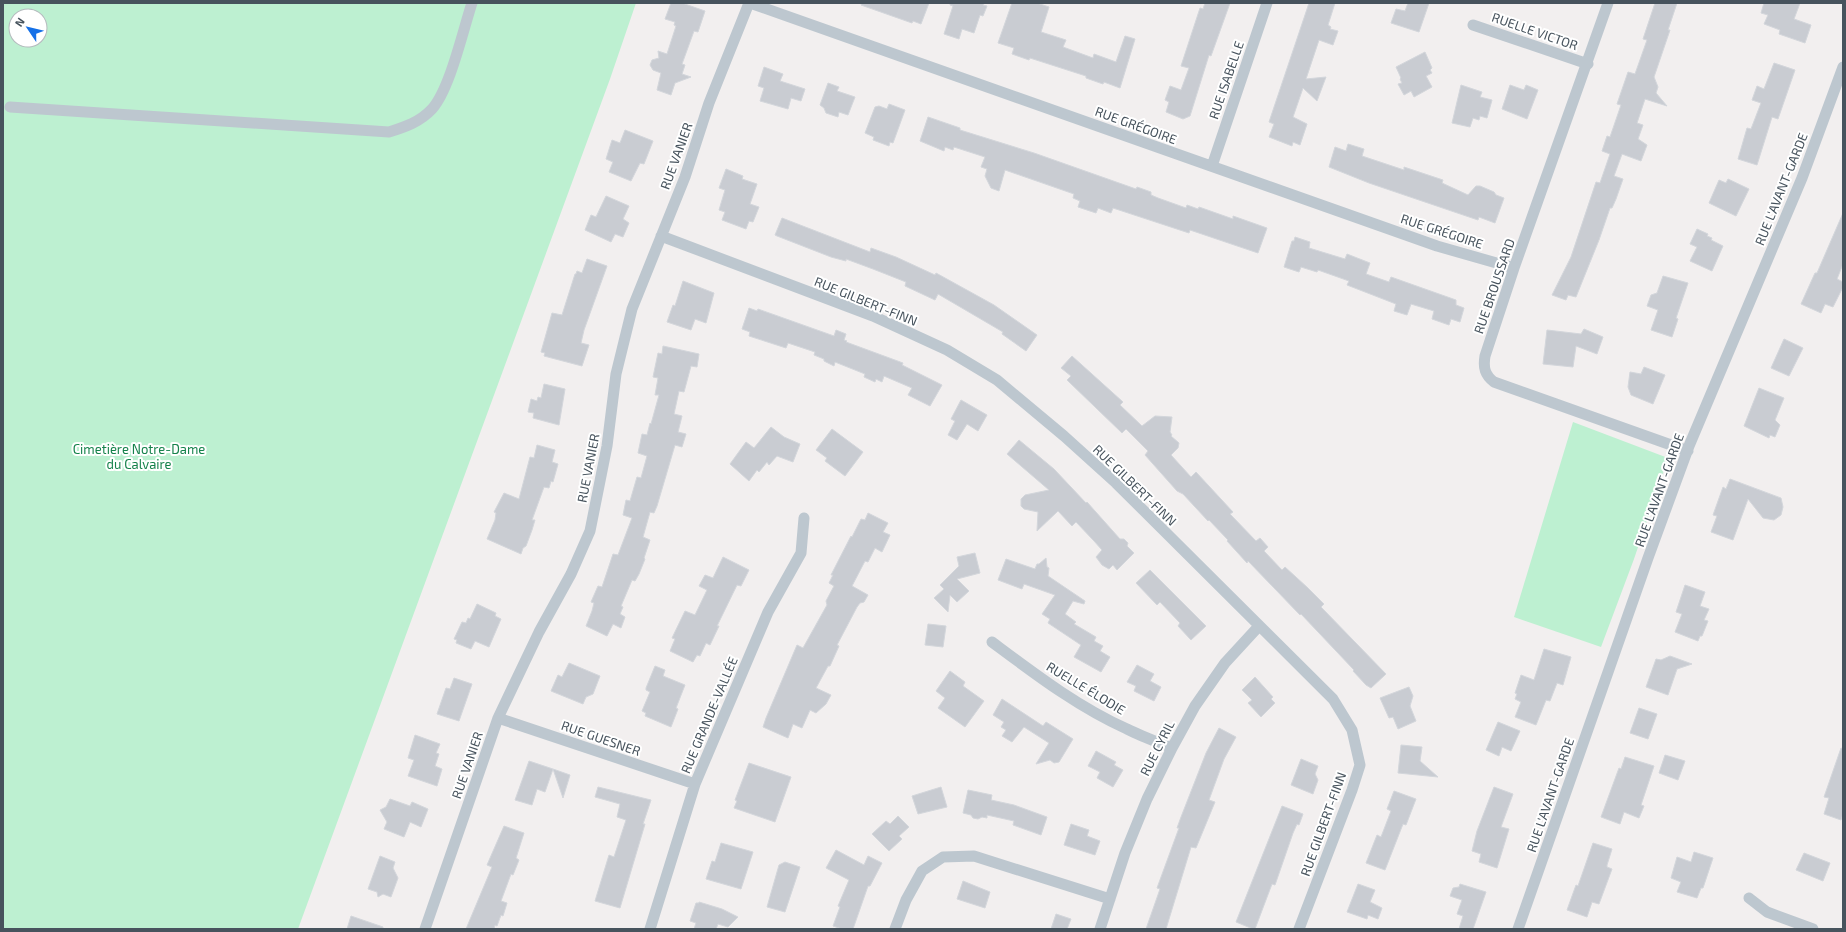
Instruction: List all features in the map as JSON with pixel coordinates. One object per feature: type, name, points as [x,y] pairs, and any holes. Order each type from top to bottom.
[{"type":"street","points":[[10,107],[389,132],[412,124],[432,109],[446,85],[472,3]]},
{"type":"street","name":"RUE GRÉGOIRE","points":[[750,3],[1437,246],[1514,268]]},
{"type":"street","name":"RUE VANIER","points":[[425,929],[498,718],[539,632],[571,574],[590,531],[607,446],[616,374],[632,309],[684,177],[709,103],[750,3]]},
{"type":"street","name":"RUE ISABELLE","points":[[1212,166],[1267,3]]},
{"type":"street","name":"RUE BROUSSARD","points":[[1608,3],[1588,64],[1514,268],[1484,356],[1484,369],[1489,379],[1494,382],[1578,414],[1688,451]]},
{"type":"street","name":"RUELLE VICTOR","points":[[1473,25],[1588,64]]},
{"type":"street","name":"RUE L'AVANT-GARDE","points":[[1518,929],[1648,558],[1688,451],[1802,178],[1843,67]]},
{"type":"street","name":"RUE GILBERT-FINN","points":[[661,236],[873,316],[947,350],[997,380],[1064,436],[1116,483],[1333,699],[1352,730],[1360,765],[1352,790],[1299,929]]},
{"type":"street","name":"RUE GRANDE-VALLÉE","points":[[650,929],[695,784],[768,612],[802,553],[804,518]]},
{"type":"street","name":"RUE CYRIL","points":[[1100,929],[1125,853],[1147,799],[1172,748],[1195,706],[1225,663],[1259,626]]},
{"type":"street","name":"RUELLE ÉLODIE","points":[[992,642],[1079,703],[1126,729],[1172,748]]},
{"type":"street","name":"RUE GUESNER","points":[[498,718],[695,784]]},
{"type":"street","points":[[895,929],[906,900],[922,871],[943,857],[974,856],[1110,899]]},
{"type":"street","points":[[1749,898],[1767,912],[1813,929]]},
{"type":"green space","name":"Cimetière Notre-Dame du Calvaire","points":[[3,3],[636,3],[610,79],[298,929],[3,929]]},
{"type":"green space","points":[[1573,422],[1668,458],[1634,559],[1601,647],[1514,617]]},
{"type":"building","points":[[671,3],[682,3],[705,11],[698,32],[694,31],[682,64],[685,65],[682,74],[691,77],[675,83],[671,95],[657,90],[661,73],[653,70],[650,65],[652,60],[659,58],[658,51],[667,54],[676,26],[674,25],[675,22],[665,19]]},
{"type":"building","points":[[862,3],[929,3],[921,24],[913,21],[912,23],[861,5]]},
{"type":"building","points":[[950,3],[984,3],[983,5],[987,6],[983,16],[980,15],[974,33],[962,29],[959,39],[944,34],[953,6],[950,5]]},
{"type":"building","points":[[1012,3],[1037,3],[1049,7],[1041,32],[1066,40],[1063,47],[1093,58],[1094,54],[1116,62],[1125,36],[1135,39],[1120,88],[1104,82],[1103,84],[1086,78],[1086,76],[1030,58],[1029,60],[1012,54],[1014,48],[998,43]]},
{"type":"building","points":[[1205,3],[1230,3],[1211,56],[1209,55],[1190,116],[1183,119],[1166,112],[1169,102],[1165,100],[1170,86],[1181,90],[1189,68],[1181,66],[1200,8],[1203,9]]},
{"type":"building","points":[[1309,3],[1335,3],[1328,25],[1331,27],[1330,29],[1338,31],[1333,45],[1319,40],[1306,79],[1326,77],[1317,101],[1303,88],[1293,117],[1307,124],[1300,145],[1293,142],[1292,146],[1269,137],[1274,124],[1269,122]]},
{"type":"building","points":[[1408,3],[1429,3],[1419,32],[1391,23],[1396,9],[1405,11]]},
{"type":"building","points":[[1655,3],[1677,3],[1668,30],[1670,30],[1654,77],[1658,87],[1656,93],[1667,106],[1645,99],[1637,123],[1643,125],[1638,139],[1647,145],[1641,161],[1622,154],[1614,176],[1623,179],[1616,199],[1612,208],[1610,208],[1576,297],[1568,295],[1566,300],[1552,295],[1571,257],[1596,182],[1600,183],[1610,154],[1602,151],[1607,136],[1610,137],[1621,105],[1617,104],[1628,72],[1635,74],[1647,40],[1643,39]]},
{"type":"building","points":[[1764,3],[1800,3],[1794,19],[1811,25],[1805,43],[1779,34],[1780,30],[1764,24],[1768,15],[1761,13]]},
{"type":"building","points":[[1425,52],[1432,68],[1430,70],[1432,73],[1426,76],[1432,87],[1414,97],[1411,91],[1404,95],[1398,84],[1402,83],[1396,67]]},
{"type":"building","points":[[1774,63],[1795,70],[1778,119],[1772,117],[1757,165],[1738,159],[1747,128],[1751,129],[1761,103],[1752,100],[1757,86],[1764,89]]},
{"type":"building","points":[[764,67],[783,74],[780,81],[805,89],[801,101],[791,98],[788,109],[760,101],[764,88],[758,86]]},
{"type":"building","points":[[828,83],[839,87],[837,91],[855,97],[848,115],[839,112],[838,117],[826,113],[824,108],[820,105]]},
{"type":"building","points":[[1461,85],[1482,92],[1480,97],[1492,100],[1487,118],[1480,116],[1479,120],[1473,118],[1470,127],[1452,123]]},
{"type":"building","points":[[1510,85],[1524,90],[1526,85],[1538,90],[1527,119],[1502,109]]},
{"type":"building","points":[[889,104],[905,110],[893,143],[890,142],[889,146],[873,140],[874,137],[865,133],[875,107],[879,106],[887,109]]},
{"type":"building","points":[[928,117],[960,128],[960,130],[1034,153],[1136,189],[1137,187],[1151,192],[1151,195],[1158,198],[1186,208],[1187,205],[1198,209],[1199,207],[1233,219],[1233,216],[1267,228],[1258,253],[1190,230],[1189,233],[1113,208],[1111,213],[1098,208],[1096,213],[1078,207],[1080,201],[1073,198],[1074,194],[1005,170],[999,191],[991,188],[985,176],[987,169],[981,167],[985,157],[954,147],[953,150],[945,147],[944,151],[920,141]]},
{"type":"building","points":[[625,130],[653,141],[644,164],[640,163],[631,181],[609,172],[613,162],[606,159],[612,140],[620,143]]},
{"type":"building","points":[[1348,144],[1364,149],[1362,156],[1404,170],[1404,167],[1443,180],[1442,183],[1468,195],[1476,186],[1480,186],[1494,192],[1496,195],[1504,198],[1495,223],[1479,217],[1478,220],[1369,183],[1329,167],[1335,147],[1346,151]]},
{"type":"building","points":[[726,169],[743,176],[742,179],[757,184],[750,204],[759,207],[753,222],[749,221],[746,229],[722,220],[725,212],[719,210],[725,190],[719,188]]},
{"type":"building","points":[[1728,179],[1749,189],[1736,216],[1709,203],[1719,180],[1726,183]]},
{"type":"building","points":[[606,196],[629,206],[623,219],[629,223],[623,237],[615,234],[611,242],[585,230],[591,215],[596,217]]},
{"type":"building","points":[[1843,213],[1843,264],[1837,279],[1843,282],[1843,287],[1833,307],[1825,304],[1821,313],[1801,304],[1815,273],[1817,273]]},
{"type":"building","points":[[782,218],[870,252],[871,248],[896,257],[935,275],[936,273],[994,305],[1037,335],[1026,351],[1002,334],[1003,332],[938,294],[935,300],[905,286],[906,282],[846,259],[846,261],[831,257],[775,235]]},
{"type":"building","points":[[1697,229],[1708,234],[1707,236],[1712,238],[1711,240],[1723,246],[1712,271],[1690,261],[1697,247],[1690,244]]},
{"type":"building","points":[[1295,237],[1310,242],[1309,248],[1345,259],[1347,254],[1370,263],[1366,274],[1389,282],[1391,277],[1456,300],[1456,305],[1464,308],[1460,322],[1451,319],[1449,325],[1432,319],[1434,311],[1411,304],[1407,315],[1394,311],[1396,304],[1347,285],[1349,281],[1318,270],[1317,272],[1301,267],[1299,272],[1284,267],[1292,241],[1294,241]]},
{"type":"building","points":[[587,259],[607,266],[584,330],[581,343],[589,345],[582,366],[544,356],[545,353],[541,352],[552,313],[562,315],[575,274],[577,271],[582,273]]},
{"type":"building","points":[[1663,276],[1688,283],[1676,318],[1678,319],[1672,337],[1651,330],[1658,310],[1647,306],[1651,295],[1657,293]]},
{"type":"building","points":[[683,281],[714,293],[706,323],[695,319],[691,330],[667,322],[673,305],[675,306]]},
{"type":"building","points":[[749,308],[757,311],[758,309],[834,336],[836,330],[846,334],[844,340],[847,341],[846,342],[903,363],[902,365],[942,385],[930,406],[908,395],[912,388],[884,376],[882,382],[876,379],[875,382],[864,377],[865,374],[835,362],[834,366],[824,361],[824,359],[814,355],[815,352],[788,343],[786,348],[749,336],[750,332],[742,329]]},
{"type":"building","points":[[1584,329],[1603,337],[1597,354],[1576,346],[1573,367],[1543,364],[1547,330],[1581,334]]},
{"type":"building","points":[[1784,339],[1803,348],[1789,376],[1771,368]]},
{"type":"building","points":[[663,346],[699,354],[697,367],[691,366],[684,392],[679,391],[674,414],[682,416],[678,432],[686,434],[682,447],[675,445],[657,506],[654,513],[650,512],[643,537],[650,540],[639,574],[635,581],[632,580],[621,606],[623,607],[620,614],[625,617],[621,628],[613,624],[607,636],[586,626],[594,603],[591,602],[598,586],[602,587],[613,554],[618,555],[632,518],[623,515],[626,500],[630,501],[637,477],[641,478],[647,456],[638,453],[642,434],[647,435],[659,395],[655,395],[658,378],[653,377],[658,353],[662,354]]},
{"type":"building","points":[[1072,356],[1123,402],[1120,405],[1142,426],[1155,416],[1172,417],[1170,432],[1172,435],[1171,436],[1179,443],[1178,448],[1171,455],[1191,477],[1196,472],[1233,512],[1230,514],[1256,541],[1260,538],[1268,547],[1264,551],[1282,570],[1285,567],[1324,604],[1321,607],[1386,674],[1371,688],[1366,685],[1353,671],[1354,670],[1301,614],[1300,615],[1248,561],[1247,563],[1227,541],[1228,540],[1183,494],[1177,491],[1145,455],[1148,451],[1126,429],[1122,433],[1067,380],[1071,376],[1061,368]]},
{"type":"building","points":[[1644,367],[1665,375],[1653,404],[1631,395],[1628,387],[1630,372],[1641,374]]},
{"type":"building","points":[[544,384],[565,389],[559,425],[533,418],[534,413],[528,412],[531,399],[537,401],[538,397],[541,398]]},
{"type":"building","points":[[1759,388],[1784,398],[1775,420],[1780,425],[1775,437],[1770,435],[1769,438],[1744,426]]},
{"type":"building","points":[[961,400],[987,415],[978,431],[967,424],[957,440],[948,435],[955,421],[951,419]]},
{"type":"building","points":[[771,427],[784,437],[800,444],[793,462],[777,456],[769,465],[767,462],[759,472],[757,470],[749,481],[730,464],[746,442],[754,448]]},
{"type":"building","points":[[832,429],[863,452],[845,476],[825,461],[827,458],[816,450]]},
{"type":"building","points":[[1019,440],[1054,469],[1086,503],[1087,502],[1120,539],[1124,539],[1128,543],[1127,546],[1134,553],[1117,570],[1113,565],[1109,569],[1102,565],[1096,557],[1102,550],[1076,522],[1072,526],[1058,511],[1037,531],[1038,512],[1024,509],[1021,506],[1021,499],[1025,495],[1049,490],[1007,454]]},
{"type":"building","points":[[537,445],[555,450],[552,462],[558,464],[553,482],[551,481],[549,488],[544,487],[532,520],[535,520],[532,530],[526,546],[523,548],[521,554],[487,539],[495,520],[496,513],[494,512],[504,493],[519,499],[530,457],[534,458]]},
{"type":"building","points":[[1730,479],[1781,498],[1783,507],[1781,515],[1774,520],[1763,518],[1748,499],[1733,540],[1711,532],[1717,516],[1713,515],[1723,487],[1726,489]]},
{"type":"building","points":[[868,513],[888,523],[883,532],[890,535],[882,552],[875,548],[868,562],[865,561],[852,586],[868,595],[864,602],[860,603],[857,607],[837,645],[839,646],[830,666],[828,666],[816,688],[831,695],[826,704],[816,713],[810,710],[802,728],[793,724],[788,738],[763,727],[766,718],[797,645],[803,648],[827,605],[826,601],[834,586],[829,583],[833,575],[831,575],[861,519],[865,520]]},
{"type":"building","points":[[975,553],[980,573],[957,579],[969,591],[957,602],[950,595],[948,612],[934,598],[944,589],[940,585],[959,566],[957,557]]},
{"type":"building","points":[[723,557],[749,570],[741,586],[737,585],[717,626],[719,626],[710,645],[706,643],[700,656],[697,655],[693,662],[670,651],[675,639],[672,638],[685,611],[695,615],[707,590],[699,586],[705,575],[713,578]]},
{"type":"building","points":[[1046,558],[1047,567],[1049,568],[1048,576],[1085,601],[1084,604],[1073,601],[1065,614],[1076,622],[1074,624],[1096,637],[1094,641],[1103,646],[1100,651],[1110,657],[1101,672],[1074,657],[1081,645],[1048,623],[1050,619],[1042,614],[1055,595],[1024,584],[1022,589],[998,580],[1006,559],[1035,569],[1037,564]]},
{"type":"building","points":[[1150,570],[1206,626],[1191,640],[1178,626],[1180,623],[1160,602],[1157,605],[1136,583]]},
{"type":"building","points":[[1685,585],[1705,592],[1700,606],[1709,609],[1704,620],[1708,621],[1702,636],[1700,636],[1698,641],[1675,632],[1682,614],[1676,612]]},
{"type":"building","points":[[477,604],[496,613],[495,616],[501,619],[489,647],[475,641],[471,649],[456,643],[457,640],[454,639],[462,622],[466,623],[468,618],[470,619]]},
{"type":"building","points":[[928,624],[946,626],[943,647],[925,645]]},
{"type":"building","points":[[1544,649],[1571,657],[1563,685],[1557,683],[1550,701],[1546,700],[1536,725],[1515,717],[1521,702],[1515,699],[1517,694],[1515,693],[1521,675],[1534,680]]},
{"type":"building","points":[[1670,656],[1692,664],[1677,669],[1668,695],[1646,687],[1656,659],[1661,660]]},
{"type":"building","points":[[569,663],[600,676],[593,694],[586,697],[583,704],[551,691],[558,675],[562,677]]},
{"type":"building","points":[[1137,665],[1154,674],[1150,681],[1161,687],[1154,701],[1134,691],[1136,686],[1127,682]]},
{"type":"building","points":[[655,666],[665,670],[663,676],[685,685],[676,708],[678,709],[671,727],[645,716],[646,713],[642,711],[650,692],[646,690],[646,688]]},
{"type":"building","points":[[950,671],[965,682],[963,686],[984,701],[965,727],[938,708],[945,698],[936,691]]},
{"type":"building","points":[[1255,677],[1273,697],[1271,699],[1275,703],[1261,717],[1248,703],[1252,700],[1242,690]]},
{"type":"building","points":[[454,678],[472,684],[459,721],[437,714],[446,688],[450,689]]},
{"type":"building","points":[[1409,687],[1413,696],[1410,706],[1416,721],[1398,729],[1393,717],[1389,718],[1380,698]]},
{"type":"building","points":[[1002,699],[1043,726],[1046,722],[1073,739],[1059,762],[1054,763],[1050,760],[1036,764],[1049,743],[1024,727],[1012,742],[1002,736],[1006,730],[1001,727],[1004,722],[993,715]]},
{"type":"building","points":[[1639,708],[1657,714],[1648,739],[1630,733]]},
{"type":"building","points":[[1498,722],[1520,731],[1511,751],[1502,747],[1499,756],[1486,750]]},
{"type":"building","points":[[1219,728],[1236,737],[1224,759],[1209,800],[1215,802],[1196,848],[1191,847],[1166,929],[1146,929],[1160,889],[1157,888],[1179,828],[1177,828],[1206,753]]},
{"type":"building","points":[[415,735],[440,744],[436,753],[439,754],[435,766],[442,769],[437,786],[408,776],[414,760],[408,758]]},
{"type":"building","points":[[1401,745],[1422,747],[1420,761],[1438,777],[1398,773]]},
{"type":"building","points":[[1841,748],[1843,749],[1843,814],[1841,820],[1824,814],[1829,798],[1824,797]]},
{"type":"building","points":[[1096,751],[1116,762],[1114,765],[1123,770],[1113,787],[1097,778],[1100,772],[1088,766]]},
{"type":"building","points":[[1665,755],[1685,761],[1678,780],[1659,773]]},
{"type":"building","points":[[1625,757],[1654,766],[1641,805],[1644,806],[1639,818],[1624,812],[1620,824],[1601,817],[1619,768],[1621,769]]},
{"type":"building","points":[[1301,759],[1318,766],[1315,774],[1318,780],[1313,794],[1291,785]]},
{"type":"building","points":[[529,761],[553,769],[545,792],[537,789],[532,805],[515,800]]},
{"type":"building","points":[[749,763],[791,777],[775,822],[734,808],[737,801],[735,800]]},
{"type":"building","points":[[553,769],[570,775],[563,798]]},
{"type":"building","points":[[598,787],[651,800],[620,908],[595,901],[609,855],[614,857],[626,820],[617,817],[620,804],[595,797]]},
{"type":"building","points":[[941,787],[947,807],[918,814],[912,796]]},
{"type":"building","points":[[1494,787],[1513,794],[1501,827],[1509,829],[1497,868],[1479,862],[1481,854],[1472,851],[1477,831]]},
{"type":"building","points":[[968,790],[992,795],[991,800],[1014,805],[1047,817],[1041,835],[1013,825],[1014,821],[987,815],[987,818],[982,817],[978,819],[963,813]]},
{"type":"building","points":[[1394,791],[1416,799],[1406,825],[1403,824],[1385,870],[1366,863],[1377,835],[1381,837],[1391,811],[1387,809]]},
{"type":"building","points":[[390,799],[410,806],[412,802],[428,809],[421,827],[410,822],[404,837],[384,829],[387,822],[380,810],[386,807]]},
{"type":"building","points":[[1282,806],[1303,814],[1299,825],[1297,824],[1293,833],[1275,885],[1272,884],[1255,929],[1253,929],[1236,922]]},
{"type":"building","points":[[898,816],[909,827],[899,836],[902,839],[889,851],[872,834],[886,821],[890,824]]},
{"type":"building","points":[[1071,824],[1089,830],[1087,836],[1100,841],[1095,855],[1064,845]]},
{"type":"building","points":[[504,826],[524,833],[516,858],[519,860],[513,875],[511,874],[501,901],[507,903],[503,916],[501,915],[497,926],[495,925],[494,929],[466,929],[492,867],[487,865]]},
{"type":"building","points":[[721,843],[753,852],[741,889],[706,879],[712,861],[715,862]]},
{"type":"building","points":[[1593,843],[1612,849],[1607,867],[1612,869],[1599,904],[1592,902],[1587,917],[1567,910],[1576,885],[1578,886]]},
{"type":"building","points":[[836,850],[864,865],[868,856],[882,863],[870,886],[868,886],[853,929],[842,929],[833,926],[840,907],[838,906],[849,880],[826,868]]},
{"type":"building","points":[[1694,852],[1713,858],[1703,888],[1701,888],[1697,898],[1677,892],[1681,882],[1671,878],[1677,857],[1691,862]]},
{"type":"building","points":[[1804,853],[1830,863],[1823,881],[1796,870]]},
{"type":"building","points":[[380,856],[395,862],[393,868],[398,878],[391,897],[383,894],[378,897],[377,892],[368,889]]},
{"type":"building","points":[[785,862],[800,867],[785,912],[767,907],[779,865]]},
{"type":"building","points":[[963,881],[990,892],[985,908],[957,899]]},
{"type":"building","points":[[1358,884],[1375,890],[1370,902],[1382,908],[1378,919],[1368,915],[1367,919],[1347,912]]},
{"type":"building","points":[[1460,884],[1486,892],[1473,929],[1459,929],[1463,916],[1457,914],[1462,900],[1450,896],[1453,888],[1459,887]]},
{"type":"building","points":[[699,902],[722,909],[738,917],[728,927],[718,924],[716,929],[694,929],[696,923],[690,921],[696,903]]},
{"type":"building","points":[[1056,914],[1071,919],[1067,929],[1051,929]]},
{"type":"building","points":[[351,916],[383,927],[383,929],[347,929]]}]
